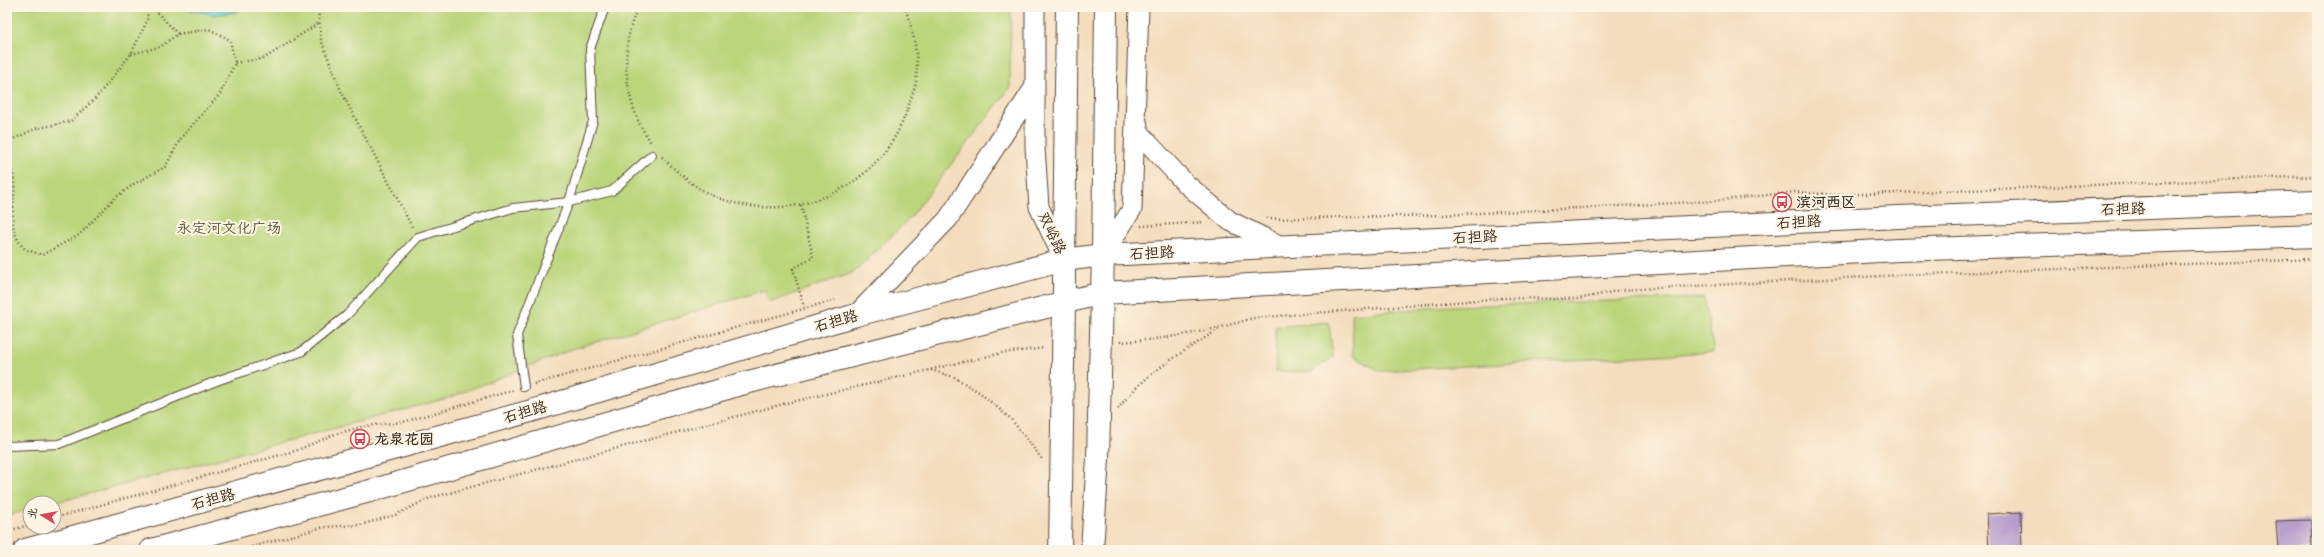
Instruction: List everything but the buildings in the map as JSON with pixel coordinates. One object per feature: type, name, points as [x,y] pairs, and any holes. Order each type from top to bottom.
[{"type":"main road","name":"双峪路","points":[[1064,260],[1067,7]]},
{"type":"main road","points":[[1092,550],[1098,458],[1104,255],[1106,7]]},
{"type":"main road","name":"石担路","points":[[25,550],[524,413],[856,315],[1064,260],[1104,255],[1898,217],[2317,202]]},
{"type":"main road","points":[[151,550],[370,491],[745,383],[1102,293],[1899,250],[2317,236]]},
{"type":"main road","points":[[1060,550],[1064,260]]},
{"type":"street","name":"双峪路","points":[[1035,7],[1034,88],[1039,207],[1064,260]]},
{"type":"street","points":[[1104,255],[1132,209],[1139,7]]},
{"type":"street","points":[[856,315],[948,219],[1034,88]]},
{"type":"street","points":[[1135,112],[1139,133],[1180,179],[1230,221],[1282,246]]},
{"type":"lane","points":[[524,387],[517,335],[568,202],[593,121],[590,49],[605,7]]},
{"type":"lane","points":[[7,446],[59,444],[219,380],[301,352],[347,315],[418,237],[513,208],[568,202],[612,191],[654,152]]},
{"type":"path","points":[[7,142],[35,129],[71,121],[95,99],[131,54],[146,21],[148,7]]},
{"type":"path","points":[[152,7],[178,34]]},
{"type":"path","points":[[318,7],[321,40],[341,91],[418,237]]},
{"type":"path","points":[[638,7],[634,15],[627,50],[628,86],[638,120],[654,152]]},
{"type":"path","points":[[660,155],[685,179],[720,199],[760,208],[801,205],[843,190],[878,162],[903,125],[916,82],[915,37],[905,7]]},
{"type":"path","points":[[235,63],[265,58],[319,23]]},
{"type":"path","points":[[7,160],[13,169],[12,227],[25,248],[42,255],[79,235],[115,198],[134,184],[165,167],[181,138],[220,94],[235,63],[230,40],[209,29],[178,34],[160,47],[131,54]]},
{"type":"path","points":[[801,205],[813,257],[794,269],[804,307]]},
{"type":"path","points":[[1101,343],[1161,339],[1220,329],[1253,318],[1505,298],[1579,299],[1629,289],[1901,275],[2317,260]]},
{"type":"path","points":[[1116,415],[1119,408],[1145,380],[1168,362],[1220,329]]},
{"type":"path","points":[[240,550],[324,527],[360,525],[395,515],[430,498],[783,404],[1002,353],[1063,346]]},
{"type":"path","points":[[931,370],[954,377],[979,392],[1011,419],[1061,481]]},
{"type":"path","points":[[7,531],[22,527]]},
{"type":"green space","name":"永定河文化广场","points":[[7,7],[1011,7],[1010,88],[909,219],[854,272],[769,303],[765,290],[573,349],[448,398],[62,501],[62,495],[22,495],[22,511],[7,516]]},
{"type":"green space","points":[[1704,298],[1714,352],[1380,371],[1353,356],[1352,314],[1452,306]]},
{"type":"green space","points":[[1329,322],[1333,357],[1311,372],[1276,371],[1275,327]]},
{"type":"water","points":[[178,7],[242,7],[237,12],[214,15]]},
{"type":"place","name":"滨河西区","points":[[1782,202]]},
{"type":"place","name":"龙泉花园","points":[[360,439]]}]
